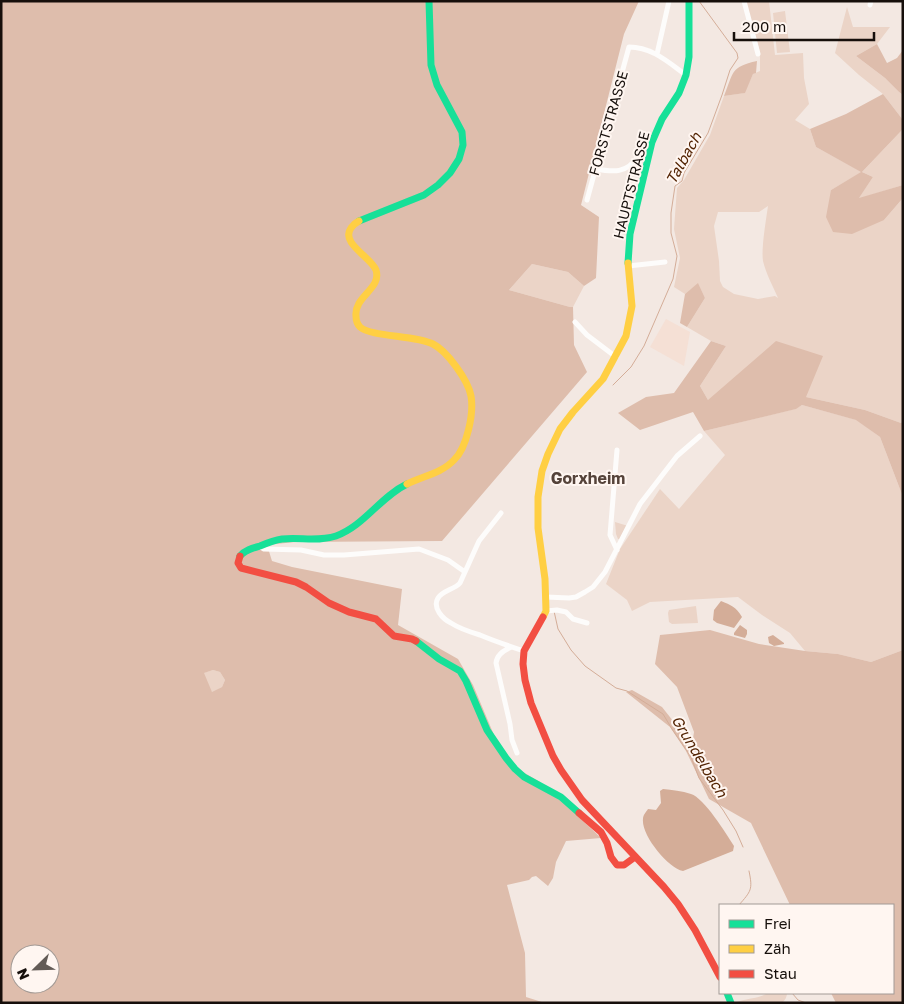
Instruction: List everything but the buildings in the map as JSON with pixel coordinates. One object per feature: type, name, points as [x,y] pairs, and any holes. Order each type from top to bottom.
[{"type":"street","points":[[429,1],[432,65],[437,85],[462,132],[463,145],[459,159],[450,173],[424,195],[355,223],[350,227],[348,237],[351,244],[373,264],[377,272],[375,283],[356,305],[356,321],[359,325],[369,332],[425,340],[436,345],[443,350],[468,387],[472,397],[472,406],[462,452],[449,466],[430,476],[403,486],[358,523],[344,532],[324,539],[272,541],[239,556],[238,563],[241,568],[296,582],[329,603],[349,612],[376,619],[394,636],[418,642],[438,660],[460,671],[487,730],[515,769],[561,798],[590,822],[605,838],[611,857],[617,865],[624,865],[635,857]]},
{"type":"street","points":[[669,1],[657,54],[686,75]]},
{"type":"street","name":"HAUPTSTRASSE","points":[[524,650],[540,624],[552,610],[546,597],[538,528],[538,497],[542,471],[560,430],[573,412],[603,379],[626,336],[630,320],[631,300],[628,266],[630,234],[652,142],[662,119],[679,93],[686,75],[689,57],[689,1]]},
{"type":"street","points":[[744,1],[758,54]]},
{"type":"street","name":"FORSTSTRASSE","points":[[587,200],[629,47],[640,48],[657,54]]},
{"type":"street","points":[[595,169],[612,172],[621,170],[634,162],[644,146],[652,142]]},
{"type":"street","points":[[628,266],[665,262]]},
{"type":"street","points":[[576,322],[588,335],[616,357]]},
{"type":"street","points":[[546,597],[576,597],[593,587],[605,572],[640,504],[677,456],[700,436]]},
{"type":"street","points":[[617,450],[610,535],[617,550]]},
{"type":"street","points":[[501,513],[479,541],[460,583],[439,596],[437,603],[439,612],[442,617],[458,627],[524,650],[527,687],[531,703],[553,756],[566,778],[582,800],[678,904],[695,930],[719,975]]},
{"type":"street","points":[[259,546],[269,550],[301,550],[324,555],[418,549],[440,556],[465,572]]},
{"type":"street","points":[[552,610],[566,612],[574,619],[587,623]]},
{"type":"street","points":[[512,647],[504,650],[497,658],[496,663],[512,740],[517,753]]},
{"type":"shaded area","points":[[1,1],[639,1],[624,34],[581,205],[599,217],[596,278],[584,286],[568,272],[532,264],[509,290],[573,307],[574,345],[587,372],[442,541],[295,542],[267,545],[272,561],[292,567],[402,589],[398,625],[458,659],[473,685],[494,735],[507,755],[518,768],[540,782],[601,838],[566,841],[556,862],[553,878],[548,886],[536,876],[529,880],[507,885],[525,953],[526,997],[545,1003],[1,1003]],"holes":[[[213,670],[220,672],[225,680],[222,687],[212,692],[204,673]]]},
{"type":"shaded area","points":[[769,1],[775,55],[803,53],[804,78],[809,104],[795,120],[810,129],[816,147],[862,172],[831,190],[884,220],[903,198],[903,421],[901,423],[865,410],[806,397],[708,400],[700,386],[726,346],[711,341],[687,327],[705,298],[698,284],[685,294],[674,287],[680,258],[674,229],[677,188],[684,180],[710,135],[724,96],[744,93],[753,74],[760,71],[760,52],[746,2]],"holes":[[[768,206],[763,242],[763,261],[778,298],[775,296],[758,299],[734,294],[723,287],[720,281],[714,226],[718,212],[759,212]]]},
{"type":"shaded area","points":[[847,7],[853,27],[890,27],[877,44],[856,56],[885,78],[903,95],[903,120],[883,94],[835,53]]},
{"type":"shaded area","points":[[785,11],[790,52],[777,53],[773,13]]},
{"type":"shaded area","points":[[877,44],[887,63],[897,58],[903,50],[903,95],[885,78],[856,56]]},
{"type":"shaded area","points":[[757,61],[756,73],[753,74],[745,93],[724,96],[737,68]]},
{"type":"shaded area","points":[[883,94],[903,120],[903,129],[862,172],[873,177],[859,198],[903,185],[903,198],[884,220],[852,234],[833,232],[826,217],[831,190],[861,172],[816,147],[810,129],[846,114]]},
{"type":"shaded area","points":[[903,129],[903,185],[858,199],[873,177],[862,172]]},
{"type":"shaded area","points":[[532,264],[568,272],[584,286],[573,307],[509,290]]},
{"type":"shaded area","points":[[698,283],[705,298],[687,327],[680,323],[685,294]]},
{"type":"shaded area","points":[[666,319],[690,332],[684,366],[650,347]]},
{"type":"shaded area","points":[[711,341],[726,346],[700,386],[708,400],[776,341],[823,356],[806,397],[865,410],[901,423],[903,421],[903,497],[880,437],[856,420],[802,405],[796,409],[704,431],[693,412],[640,430],[618,413],[646,397],[674,393]]},
{"type":"shaded area","points":[[802,405],[857,420],[880,437],[903,497],[903,650],[871,662],[838,654],[805,651],[790,633],[738,597],[650,602],[632,611],[627,600],[606,584],[620,549],[660,489],[679,509],[725,455],[704,431],[795,409]]},
{"type":"shaded area","points":[[615,522],[628,526],[620,539],[618,539],[616,534]]},
{"type":"shaded area","points":[[721,601],[733,607],[742,617],[734,628],[713,620],[714,610]]},
{"type":"shaded area","points":[[696,606],[698,623],[672,624],[669,622],[669,610]]},
{"type":"shaded area","points":[[740,625],[747,630],[745,638],[734,635]]},
{"type":"shaded area","points":[[710,630],[759,644],[838,654],[871,662],[903,650],[903,1003],[836,1003],[832,994],[894,994],[894,904],[790,904],[751,823],[709,799],[686,751],[670,727],[626,692],[632,690],[662,707],[692,745],[694,732],[677,687],[655,664],[660,635]]},
{"type":"shaded area","points":[[773,635],[784,644],[774,646],[769,643],[768,637]]},
{"type":"shaded area","points":[[213,670],[220,672],[225,680],[222,687],[212,693],[203,673]]},
{"type":"shaded area","points":[[663,789],[691,794],[702,802],[734,846],[733,851],[683,871],[670,864],[651,842],[646,833],[643,819],[648,809],[656,810],[661,803],[660,791]]},
{"type":"shaded area","points":[[765,994],[787,994],[782,1003],[737,1002]]},
{"type":"waterway","name":"Talbach","points":[[613,385],[631,367],[644,346],[673,279],[677,256],[671,233],[671,213],[675,186],[682,181],[684,173],[708,133],[730,70],[738,58],[737,53],[699,1]]},
{"type":"waterway","name":"Grundelbach","points":[[554,611],[558,629],[571,650],[585,666],[616,688],[627,691],[663,714],[691,757],[699,778],[736,831],[743,847]]},
{"type":"waterway","name":"Grundelbach","points":[[740,904],[750,890],[749,871]]},
{"type":"waterway","name":"Grundelbach","points":[[793,994],[798,1000],[806,1003]]},
{"type":"traffic: fast","points":[[359,221],[424,195],[450,173],[459,159],[463,145],[462,132],[437,85],[431,65],[429,1]]},
{"type":"traffic: fast","points":[[628,263],[630,234],[652,142],[662,119],[679,93],[686,75],[689,57],[689,1]]},
{"type":"traffic: fast","points":[[240,556],[244,552],[279,539],[322,539],[336,536],[364,519],[388,496],[407,484]]},
{"type":"traffic: fast","points":[[416,641],[439,659],[460,671],[487,730],[515,769],[524,777],[561,797],[579,813]]},
{"type":"traffic: fast","points":[[727,994],[731,1003]]},
{"type":"traffic: slow","points":[[359,221],[351,228],[350,239],[373,265],[377,277],[372,288],[359,303],[356,317],[358,325],[374,333],[416,339],[433,344],[456,367],[466,382],[471,396],[472,403],[468,430],[459,455],[444,468],[407,484]]},
{"type":"traffic: slow","points":[[543,617],[546,611],[545,579],[538,528],[538,497],[542,471],[560,429],[603,379],[626,336],[632,306],[628,263]]},
{"type":"traffic: jam","points":[[240,556],[238,563],[241,568],[296,582],[329,603],[349,612],[376,619],[394,636],[416,641]]},
{"type":"traffic: jam","points":[[543,617],[524,651],[523,664],[531,703],[553,756],[582,800],[678,904],[695,930],[719,975]]},
{"type":"traffic: jam","points":[[579,813],[601,832],[611,857],[617,865],[624,865],[635,857]]},
{"type":"district","name":"Gorxheim","points":[[588,478]]}]
